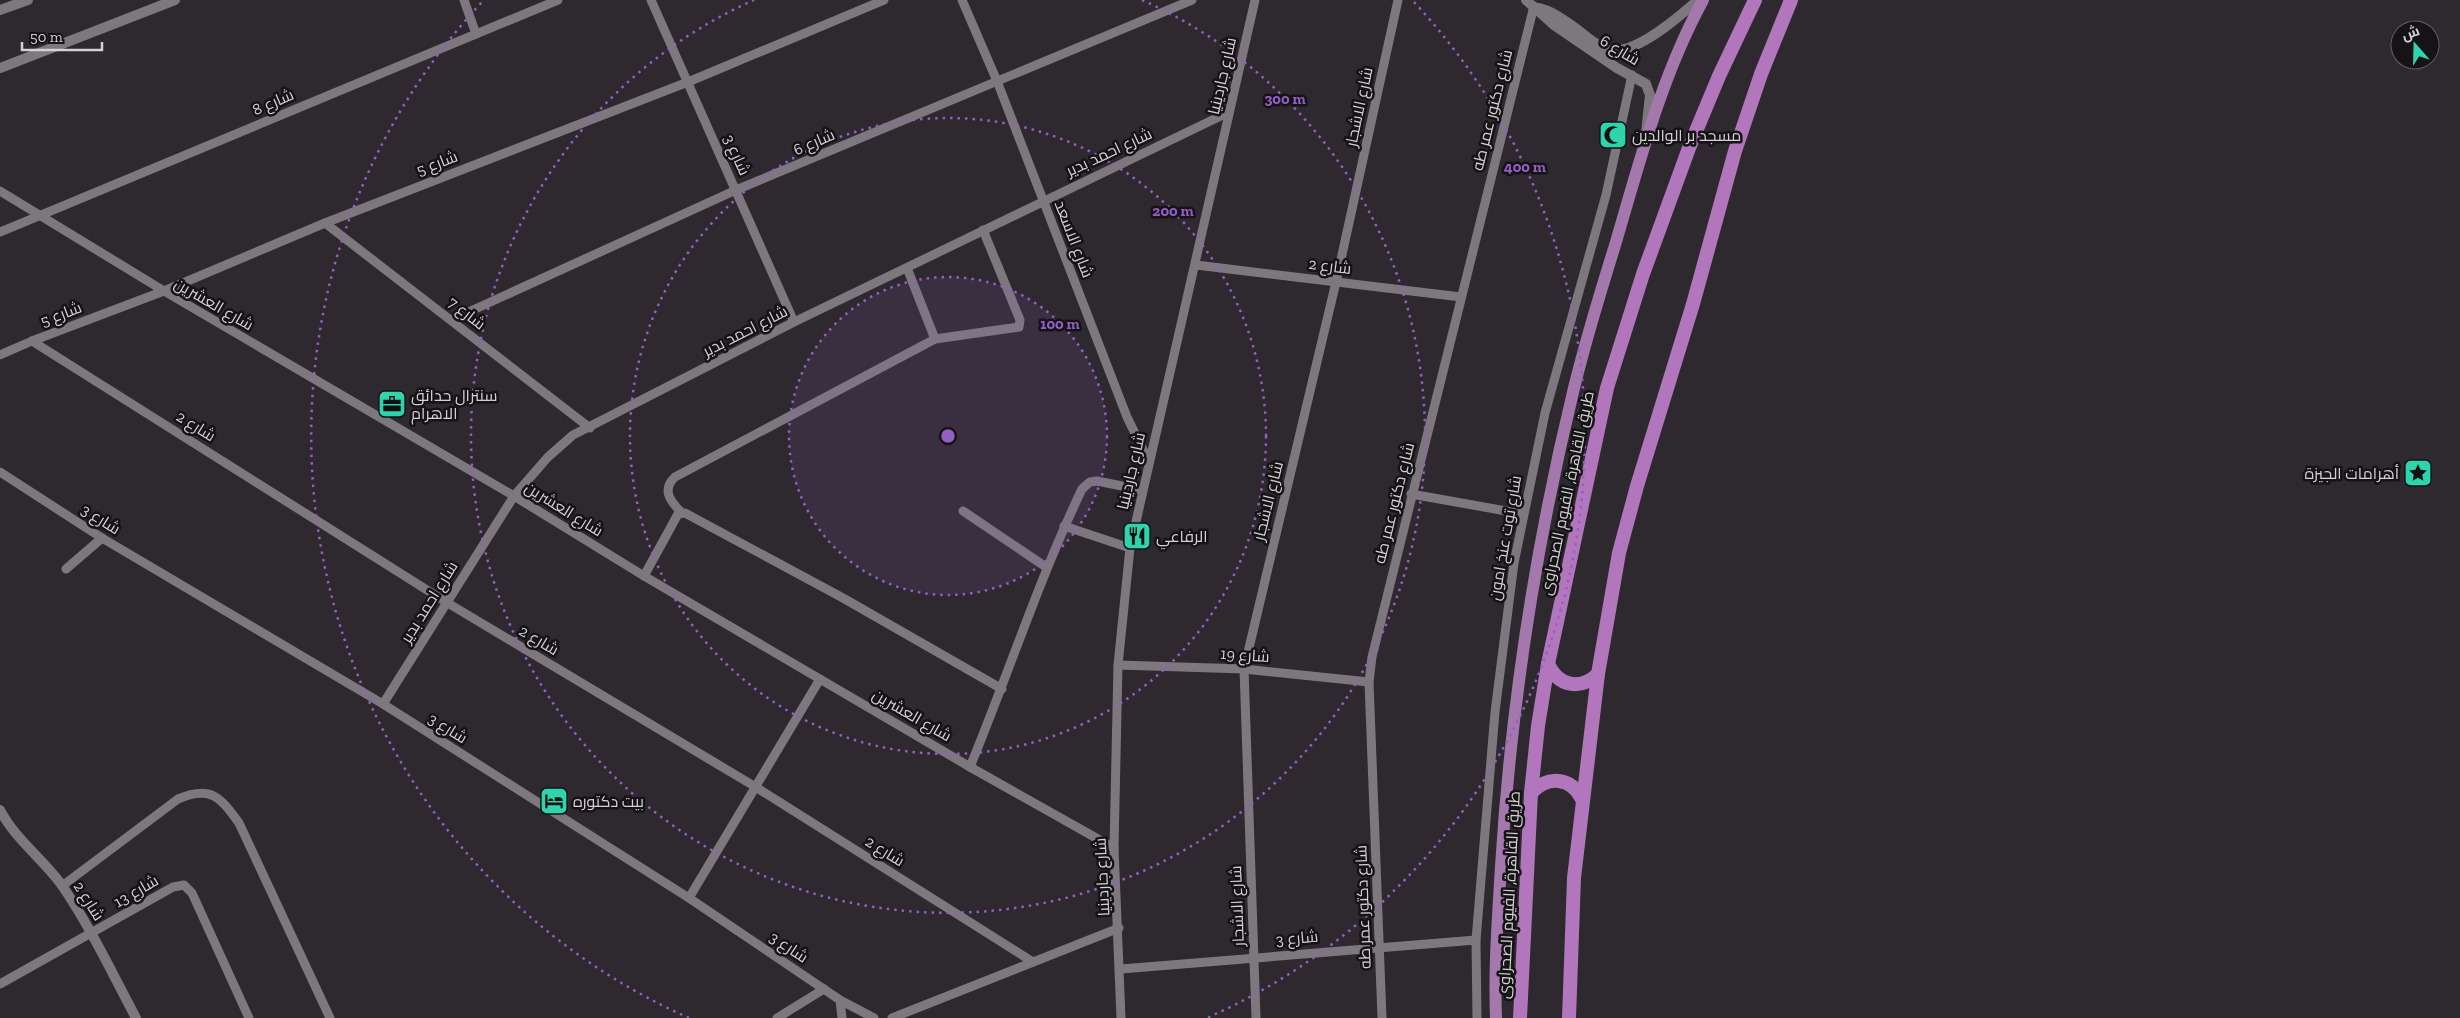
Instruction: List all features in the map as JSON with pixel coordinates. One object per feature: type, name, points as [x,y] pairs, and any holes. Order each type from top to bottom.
[{"type":"highway","name":"طريق القاهرة, الفيوم الصحراوى","points":[[1520,1018],[1531,793],[1548,664],[1607,388],[1630,312],[1701,117],[1756,0]]},
{"type":"highway","points":[[1569,1018],[1574,878],[1582,799],[1598,674],[1619,554],[1637,486],[1677,360],[1738,144],[1761,74],[1791,0]]},
{"type":"highway","points":[[1548,664],[1556,677],[1570,684],[1585,683],[1598,674]]},
{"type":"highway","points":[[1531,793],[1537,786],[1554,780],[1572,785],[1582,799]]},
{"type":"main road","points":[[1496,1018],[1496,951],[1503,834],[1514,729],[1530,609],[1550,498],[1574,388],[1647,137],[1680,47],[1703,0]]},
{"type":"street","points":[[0,10],[28,0]]},
{"type":"street","points":[[0,68],[158,3],[175,0]]},
{"type":"street","points":[[464,0],[476,34]]},
{"type":"street","name":"شارع 8","points":[[0,232],[558,0]]},
{"type":"street","name":"شارع 3","points":[[651,0],[794,322]]},
{"type":"street","name":"شارع 5","points":[[0,355],[32,341],[164,292],[325,223],[688,82],[884,0]]},
{"type":"street","name":"شارع الاسعد","points":[[962,0],[997,82],[1127,417],[1148,460]]},
{"type":"street","name":"شارع 6","points":[[451,320],[736,190],[1192,0]]},
{"type":"street","name":"شارع جاردينيا","points":[[1121,1018],[1121,969],[1114,848],[1118,665],[1130,548],[1148,460],[1196,264],[1255,0]]},
{"type":"street","name":"شارع الاشجار","points":[[1256,1018],[1244,669],[1336,282],[1398,0]]},
{"type":"street","name":"شارع 6","points":[[1533,5],[1550,11],[1602,47],[1616,51],[1660,31],[1698,0]]},
{"type":"street","name":"شارع 6","points":[[1533,5],[1554,25],[1610,64],[1642,80],[1649,89],[1647,137]]},
{"type":"street","name":"شارع دكتور عمر طه","points":[[1382,1018],[1369,682],[1378,630],[1533,5]]},
{"type":"street","name":"شارع توت عنخ امون","points":[[1477,1018],[1476,940],[1500,662],[1523,514],[1558,363],[1606,195],[1632,75]]},
{"type":"street","name":"شارع احمد بدير","points":[[383,704],[514,496],[559,446],[573,436],[794,322],[1043,200],[1229,112]]},
{"type":"street","name":"شارع العشرين","points":[[0,191],[164,292],[514,496],[644,576],[970,767],[1114,848]]},
{"type":"street","name":"شارع 7","points":[[325,223],[590,428]]},
{"type":"street","points":[[983,230],[1021,325],[1017,329],[935,338],[675,478],[668,486],[667,492],[671,502],[681,512],[843,598],[1002,689]]},
{"type":"street","name":"شارع 2","points":[[1196,264],[1461,297]]},
{"type":"street","points":[[907,268],[935,338]]},
{"type":"street","name":"شارع 2","points":[[32,341],[446,602],[754,786],[1033,962]]},
{"type":"street","name":"شارع 3","points":[[0,472],[102,538],[383,704],[689,898],[840,1000],[874,1018]]},
{"type":"street","points":[[970,767],[1002,689],[1046,567],[1082,489],[1090,482],[1097,481],[1142,490]]},
{"type":"street","points":[[1411,494],[1523,514]]},
{"type":"street","points":[[963,511],[1046,567]]},
{"type":"street","points":[[644,576],[676,517],[681,512]]},
{"type":"street","points":[[1064,526],[1130,548]]},
{"type":"street","points":[[66,570],[102,538]]},
{"type":"street","name":"شارع 19","points":[[1118,665],[1244,669],[1369,682]]},
{"type":"street","points":[[689,898],[754,786],[820,679]]},
{"type":"street","points":[[62,886],[178,799],[194,792],[208,793],[218,798],[239,823],[330,1018]]},
{"type":"street","name":"شارع 2","points":[[0,810],[9,826],[62,886],[91,933],[136,1018]]},
{"type":"street","name":"شارع 13","points":[[0,984],[172,887],[184,885],[192,893],[249,1018]]},
{"type":"street","points":[[892,1018],[1119,928]]},
{"type":"street","name":"شارع 3","points":[[1121,969],[1379,946],[1476,940]]},
{"type":"street","points":[[777,1018],[824,989]]},
{"type":"street","points":[[840,1000],[842,1018]]},
{"type":"place","name":"مسجد بر الوالدين","points":[[1613,135]]},
{"type":"place","name":"سنترال حدائق الاهرام","points":[[392,404]]},
{"type":"place","name":"أهرامات الجيزة","points":[[2418,473]]},
{"type":"place","name":"الرفاعي","points":[[1137,536]]},
{"type":"place","name":"بيت دكتوره","points":[[554,801]]}]
